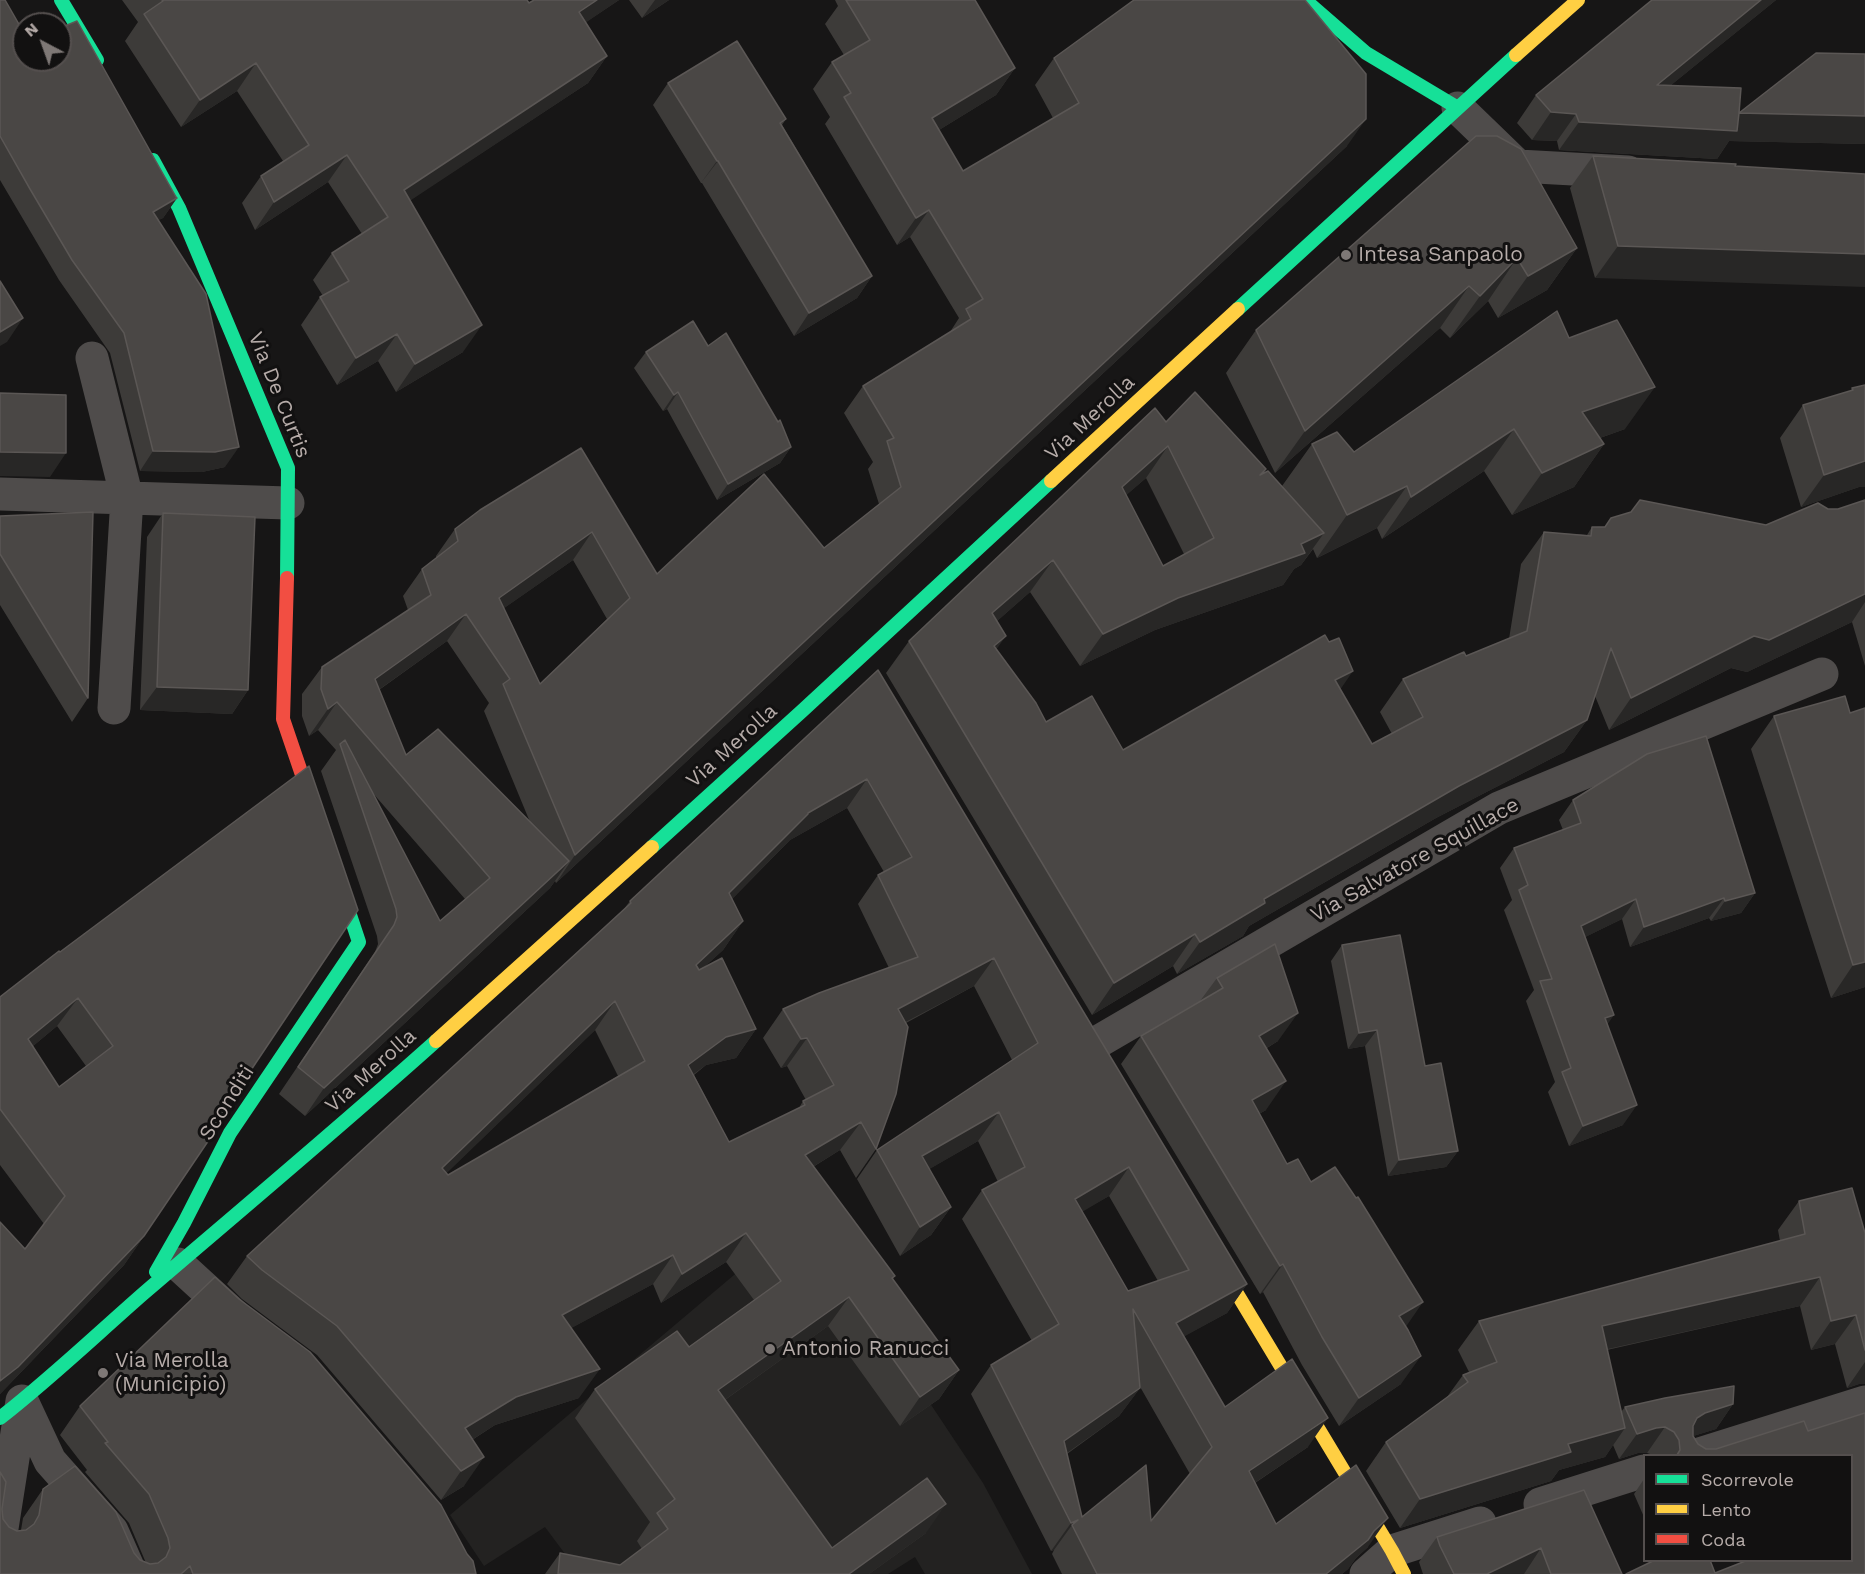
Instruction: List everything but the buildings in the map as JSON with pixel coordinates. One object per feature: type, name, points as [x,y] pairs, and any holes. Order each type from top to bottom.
[{"type":"main road","points":[[61,0],[106,76]]},
{"type":"main road","points":[[1305,0],[1366,53],[1458,108]]},
{"type":"main road","name":"Via Merolla","points":[[11,1409],[350,1118],[860,666],[1458,108],[1578,0]]},
{"type":"main road","name":"Via De Curtis","points":[[145,147],[179,208],[288,468],[283,719],[321,830]]},
{"type":"main road","name":"Sconditi","points":[[143,1294],[184,1223],[230,1132],[359,942],[333,864]]},
{"type":"main road","points":[[1210,1249],[1398,1563]]},
{"type":"street","points":[[1458,108],[1518,166],[1661,174]]},
{"type":"street","points":[[92,358],[128,498],[114,708]]},
{"type":"street","points":[[0,494],[288,503]]},
{"type":"street","name":"Via Salvatore Squillace","points":[[1089,1047],[1499,808],[1822,674]]},
{"type":"street","points":[[178,1264],[230,1313],[257,1333]]},
{"type":"street","points":[[1696,1454],[1865,1401]]},
{"type":"street","points":[[0,1540],[11,1409]]},
{"type":"street","points":[[11,1409],[50,1461],[112,1531],[131,1574]]},
{"type":"street","points":[[1366,1574],[1643,1471]]},
{"type":"shaded area","name":"Antonio Ranucci","points":[[805,1215],[983,1483],[1032,1574],[925,1574],[915,1557],[888,1574],[580,1574],[545,1527],[484,1566],[450,1515]]},
{"type":"traffic: fast","points":[[61,0],[97,60]]},
{"type":"traffic: fast","points":[[1305,0],[1366,53],[1458,108]]},
{"type":"traffic: fast","points":[[1238,309],[1516,55]]},
{"type":"traffic: fast","points":[[153,160],[179,208],[288,468],[287,578]]},
{"type":"traffic: fast","points":[[652,847],[1051,481]]},
{"type":"traffic: fast","points":[[156,1272],[230,1133],[359,942],[338,879]]},
{"type":"traffic: fast","points":[[0,1418],[436,1041]]},
{"type":"traffic: slow","points":[[1516,55],[1578,0]]},
{"type":"traffic: slow","points":[[1051,481],[1238,309]]},
{"type":"traffic: slow","points":[[436,1041],[652,847]]},
{"type":"traffic: slow","points":[[1215,1257],[1404,1574]]},
{"type":"traffic: jam","points":[[287,578],[283,719],[316,816]]},
{"type":"place","name":"Intesa Sanpaolo","points":[[1346,255]]},
{"type":"place","name":"Antonio Ranucci","points":[[770,1349]]},
{"type":"place","name":"Via Merolla (Municipio)","points":[[103,1373]]}]
